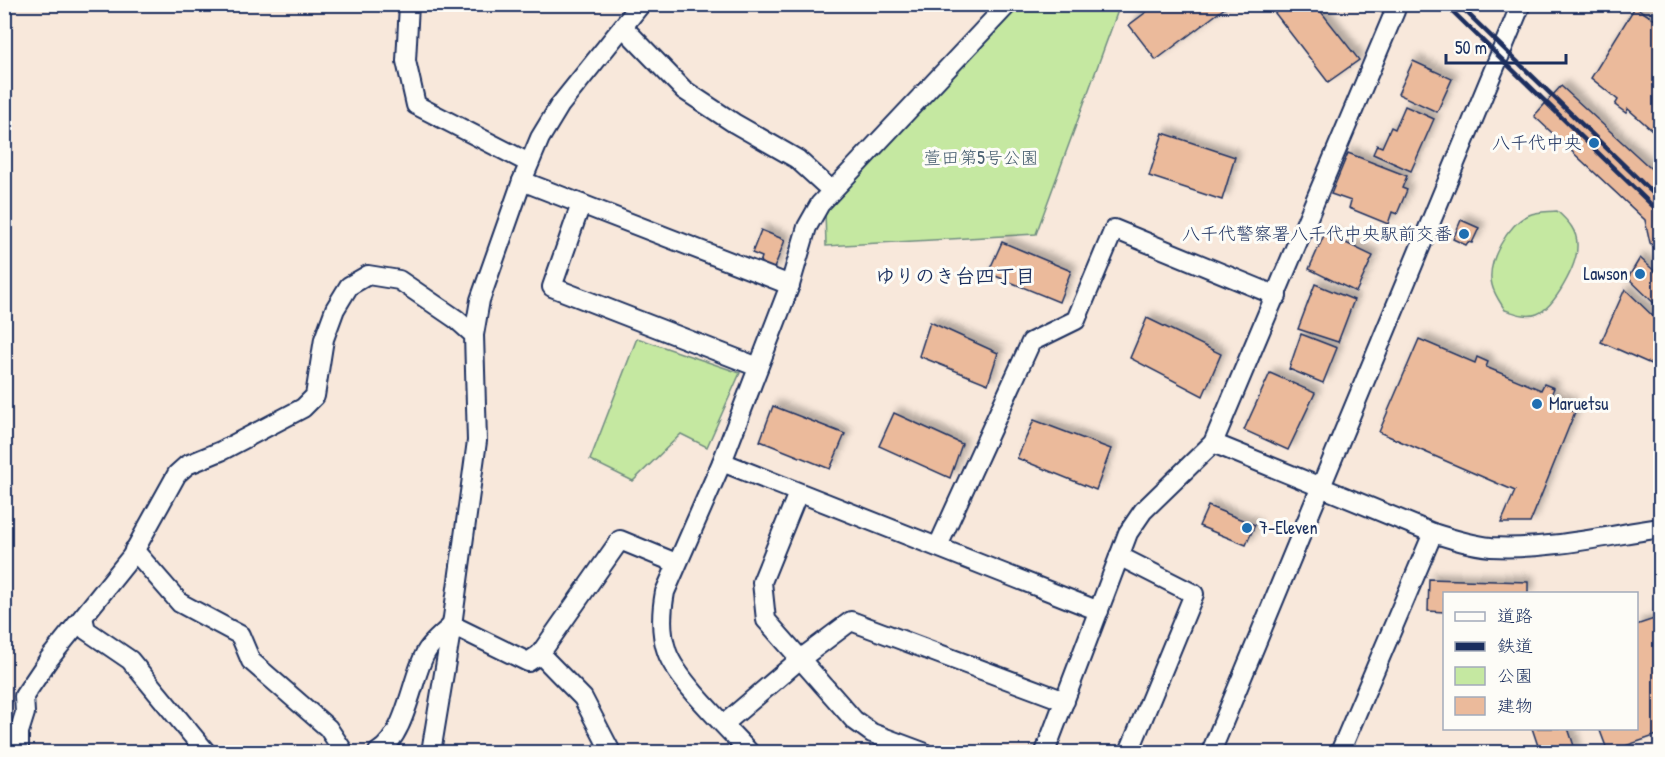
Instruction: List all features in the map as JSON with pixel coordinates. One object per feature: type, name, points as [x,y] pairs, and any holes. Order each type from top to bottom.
[{"type":"street","points":[[409,4],[406,61],[416,105],[530,163]]},
{"type":"street","points":[[431,753],[452,625],[477,441],[474,335],[480,300],[522,181],[540,138],[560,105],[641,4]]},
{"type":"street","points":[[1045,753],[1128,533],[1143,512],[1214,443],[1395,11],[1388,4]]},
{"type":"street","points":[[1211,753],[1521,4]]},
{"type":"street","points":[[749,753],[690,687],[668,654],[661,614],[665,592],[722,462],[790,285],[807,227],[831,190],[1001,7]]},
{"type":"street","points":[[623,27],[684,90],[734,123],[797,159],[831,190]]},
{"type":"street","points":[[522,181],[790,285]]},
{"type":"street","points":[[580,204],[552,287],[758,367]]},
{"type":"street","points":[[938,546],[1031,342],[1076,320],[1114,229],[1277,296]]},
{"type":"street","points":[[19,753],[19,732],[25,713],[24,696],[134,550],[172,482],[187,465],[221,451],[303,408],[315,396],[324,339],[335,309],[349,286],[368,275],[399,279],[456,319],[474,335]]},
{"type":"street","points":[[1214,443],[1433,532],[1489,547],[1534,547],[1660,528]]},
{"type":"street","points":[[722,462],[1099,611]]},
{"type":"street","points":[[798,493],[762,582],[766,620],[854,720],[872,733],[923,753]]},
{"type":"street","points":[[1340,753],[1433,532]]},
{"type":"street","points":[[452,625],[528,662],[540,654],[620,540],[676,563]]},
{"type":"street","points":[[134,550],[180,603],[240,635],[251,662],[328,728],[344,753]]},
{"type":"street","points":[[1119,556],[1194,594],[1129,753]]},
{"type":"street","points":[[83,617],[86,630],[130,660],[206,753]]},
{"type":"street","points":[[724,724],[799,660],[851,621],[1065,701]]},
{"type":"street","points":[[383,751],[402,720],[424,654],[452,625]]},
{"type":"street","points":[[540,654],[583,698],[611,753]]},
{"type":"green space","name":"萱田第5号公園","points":[[1020,5],[1120,5],[1036,234],[826,246],[825,210]]},
{"type":"green space","points":[[1557,211],[1572,227],[1577,241],[1576,255],[1564,285],[1551,303],[1537,314],[1517,314],[1505,310],[1494,292],[1491,276],[1492,266],[1500,245],[1521,219],[1536,213]]},
{"type":"green space","points":[[637,338],[740,373],[707,447],[681,434],[633,481],[590,460]]},
{"type":"building","points":[[1157,4],[1230,4],[1156,60],[1129,25]]},
{"type":"building","points":[[1268,4],[1315,4],[1359,60],[1328,82]]},
{"type":"building","points":[[1635,7],[1660,23],[1660,137],[1628,109],[1626,113],[1615,105],[1618,100],[1591,78]]},
{"type":"building","points":[[1413,61],[1452,79],[1437,112],[1398,94]]},
{"type":"building","name":"八千代中央","points":[[1561,86],[1660,177],[1660,253],[1650,243],[1645,220],[1534,116]]},
{"type":"building","points":[[1405,106],[1434,119],[1411,171],[1373,154],[1377,145],[1382,147],[1391,127],[1395,129]]},
{"type":"building","points":[[1163,133],[1235,157],[1222,200],[1149,176]]},
{"type":"building","points":[[1348,153],[1407,176],[1402,188],[1407,190],[1397,214],[1392,212],[1388,224],[1349,208],[1351,201],[1331,194]]},
{"type":"building","points":[[1461,220],[1479,228],[1472,243],[1468,242],[1466,245],[1453,239]]},
{"type":"building","points":[[761,230],[785,240],[773,271],[759,266],[762,257],[752,253]]},
{"type":"building","points":[[1325,233],[1373,256],[1356,292],[1309,269]]},
{"type":"building","points":[[1002,242],[1071,271],[1059,302],[988,273]]},
{"type":"building","points":[[1640,258],[1660,276],[1660,309],[1628,278]]},
{"type":"building","points":[[1315,284],[1354,300],[1338,342],[1298,329]]},
{"type":"building","points":[[1625,289],[1660,323],[1660,368],[1601,342]]},
{"type":"building","points":[[1147,318],[1221,354],[1203,396],[1130,358]]},
{"type":"building","points":[[930,322],[998,353],[988,384],[919,356]]},
{"type":"building","points":[[1301,334],[1337,348],[1323,383],[1289,369]]},
{"type":"building","points":[[1419,339],[1475,363],[1477,357],[1488,362],[1486,367],[1541,390],[1544,384],[1554,388],[1551,395],[1571,403],[1568,409],[1575,412],[1530,523],[1501,523],[1515,491],[1379,432]]},
{"type":"building","points":[[1270,373],[1315,393],[1288,450],[1244,430]]},
{"type":"building","points":[[773,406],[845,434],[830,469],[760,441]]},
{"type":"building","points":[[894,413],[962,444],[950,478],[879,446]]},
{"type":"building","points":[[1034,420],[1111,449],[1096,490],[1017,458]]},
{"type":"building","points":[[1208,506],[1255,525],[1246,545],[1199,526]]},
{"type":"building","points":[[1429,579],[1528,582],[1528,592],[1443,592],[1443,612],[1428,611]]},
{"type":"building","points":[[1660,617],[1660,734],[1608,752],[1600,730],[1638,730],[1638,624]]},
{"type":"building","points":[[1533,730],[1569,730],[1576,752],[1540,752]]},
{"type":"railway","points":[[1445,4],[1660,213]]},
{"type":"railway","points":[[1458,4],[1660,200]]},
{"type":"place","name":"八千代中央","points":[[1594,143]]},
{"type":"place","name":"八千代警察署八千代中央駅前交番","points":[[1464,234]]},
{"type":"place","name":"Lawson","points":[[1640,274]]},
{"type":"place","name":"Maruetsu","points":[[1537,404]]},
{"type":"place","name":"7-Eleven","points":[[1247,528]]},
{"type":"district","name":"ゆりのき台四丁目","points":[[955,276]]}]
